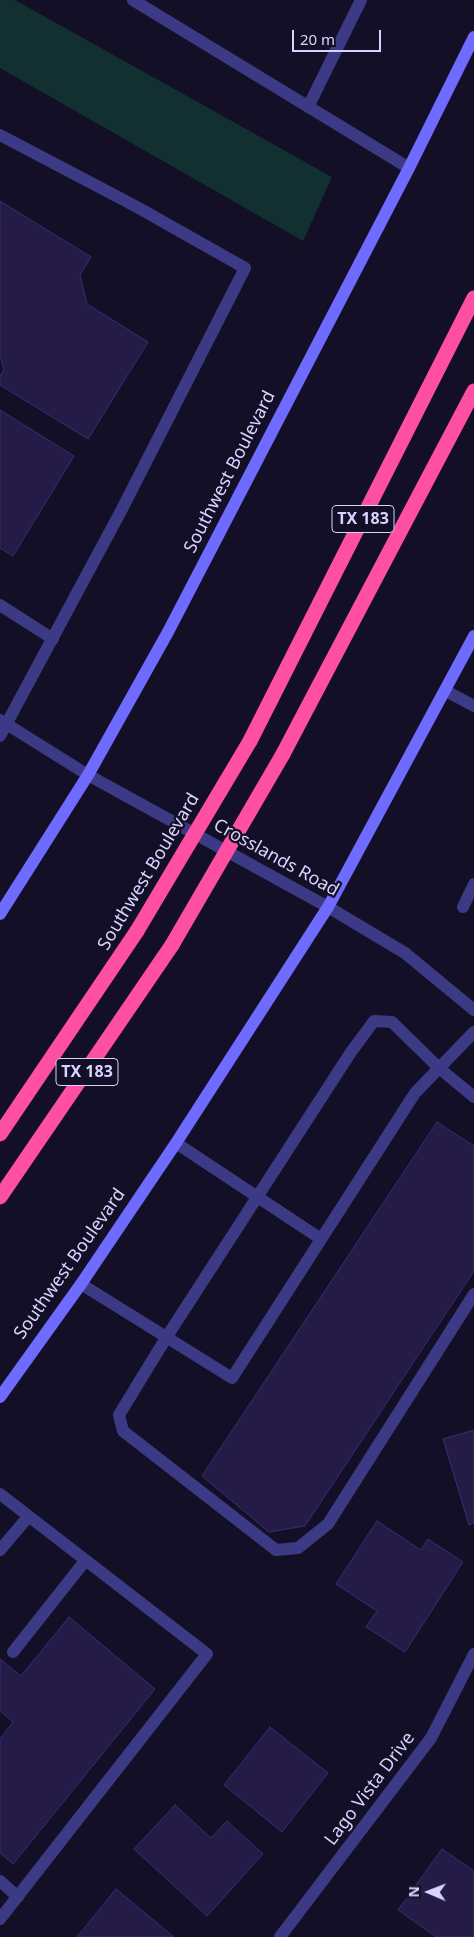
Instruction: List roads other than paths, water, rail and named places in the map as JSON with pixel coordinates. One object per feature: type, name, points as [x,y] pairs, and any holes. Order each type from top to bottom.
[{"type":"highway","name":"Southwest Boulevard","points":[[0,1134],[138,931],[250,741],[474,298]]},
{"type":"highway","name":"TX 183","points":[[0,1197],[172,945],[283,754],[474,391]]},
{"type":"main road","name":"Southwest Boulevard","points":[[0,914],[88,775],[172,623],[409,168],[474,37]]},
{"type":"main road","name":"Southwest Boulevard","points":[[0,1397],[81,1284],[176,1144],[328,907],[474,636]]},
{"type":"street","points":[[133,0],[409,168]]},
{"type":"street","points":[[308,107],[361,0]]},
{"type":"street","points":[[0,135],[137,206],[245,268],[53,639],[4,722],[0,736]]},
{"type":"street","points":[[0,605],[53,639]]},
{"type":"street","points":[[446,691],[474,706]]},
{"type":"street","name":"Crosslands Road","points":[[4,722],[88,775],[328,907],[406,953],[474,1010]]},
{"type":"street","points":[[463,907],[474,884]]},
{"type":"street","points":[[474,1097],[439,1068],[392,1022],[374,1021],[351,1052],[166,1338],[119,1416],[123,1432],[276,1550],[298,1548],[328,1524],[474,1294]]},
{"type":"street","points":[[81,1284],[232,1378],[415,1093],[474,1032]]},
{"type":"street","points":[[176,1144],[321,1239]]},
{"type":"street","points":[[0,1494],[206,1654],[0,1919]]},
{"type":"street","points":[[0,1550],[28,1517]]},
{"type":"street","points":[[13,1652],[85,1561]]},
{"type":"street","name":"Lago Vista Drive","points":[[280,1937],[431,1738],[474,1654]]},
{"type":"street","points":[[0,1881],[18,1897]]}]
